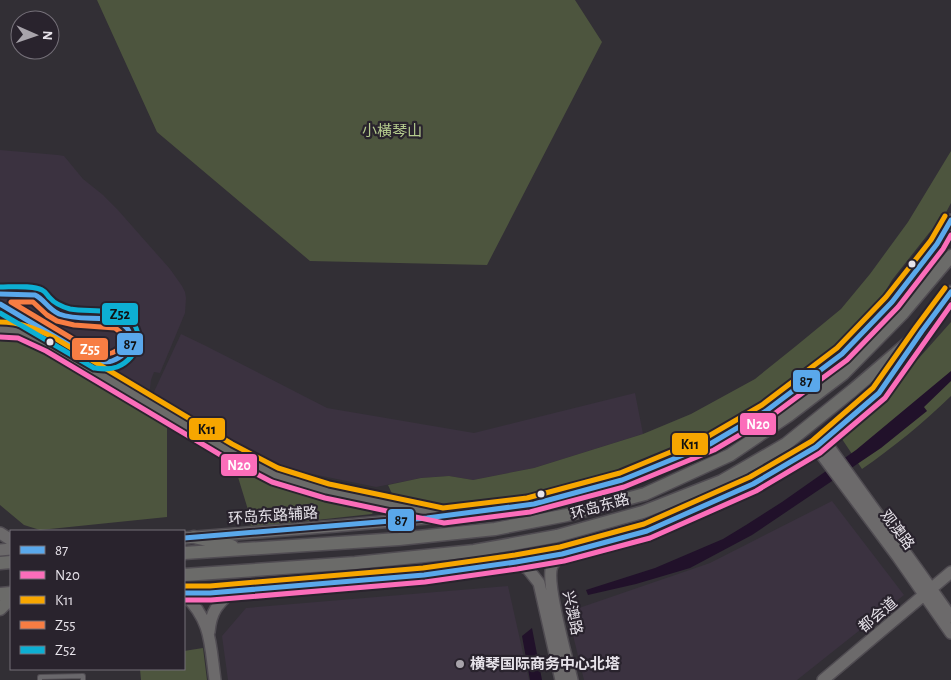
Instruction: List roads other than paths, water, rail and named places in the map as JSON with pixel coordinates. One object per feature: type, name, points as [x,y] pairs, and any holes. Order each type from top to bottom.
[{"type":"main road","name":"环岛东路辅路","points":[[189,537],[443,516],[534,504],[622,480],[710,444],[766,411],[842,354],[892,302],[937,244],[951,220]]},
{"type":"main road","name":"环岛东路","points":[[185,553],[399,539],[495,529],[567,515],[645,494],[730,455],[789,415],[843,374],[903,313],[951,256]]},
{"type":"main road","name":"环岛东路","points":[[185,575],[355,563],[474,551],[558,536],[643,512],[722,481],[786,444],[854,390],[922,331],[951,292]]},
{"type":"main road","points":[[0,329],[22,332],[50,344],[259,468],[327,491],[443,516]]},
{"type":"main road","points":[[185,593],[210,593],[424,575],[562,554],[647,531],[753,484],[820,443],[879,393],[922,331]]},
{"type":"main road","name":"观澳路","points":[[820,443],[928,592],[951,633]]},
{"type":"main road","points":[[189,537],[245,548]]},
{"type":"main road","name":"兴澳路","points":[[562,554],[552,566],[550,580],[572,680]]},
{"type":"main road","name":"兴澳路","points":[[516,562],[528,569],[539,582],[561,680]]},
{"type":"main road","name":"都会道","points":[[823,680],[951,572]]},
{"type":"main road","points":[[209,634],[211,617],[214,611],[218,604],[232,591]]},
{"type":"main road","name":"观澳路","points":[[928,592],[951,617]]},
{"type":"main road","points":[[185,594],[196,607],[209,634],[215,680]]},
{"type":"main road","points":[[0,609],[10,602]]},
{"type":"lane","points":[[0,294],[35,295],[40,297],[53,311],[68,317],[117,320],[132,335],[132,342],[126,353],[115,359],[108,362],[96,360],[0,304]]},
{"type":"lane","points":[[40,680],[40,678],[82,676],[83,680]]},
{"type":"place","name":"横琴国际商务中心北塔","points":[[460,664]]},
{"type":"park label","name":"小橫琴山","points":[[392,131]]}]
